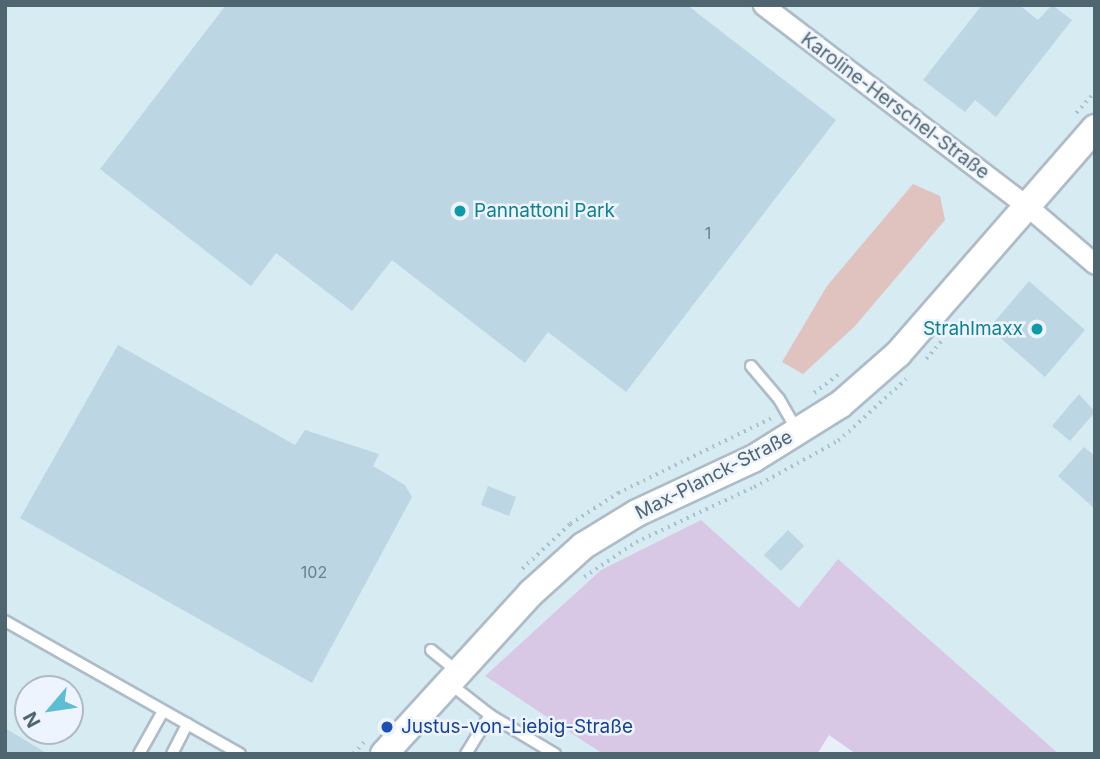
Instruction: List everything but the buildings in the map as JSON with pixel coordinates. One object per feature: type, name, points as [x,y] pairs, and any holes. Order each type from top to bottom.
[{"type":"street","name":"Karoline-Herschel-Straße","points":[[763,5],[1027,206],[1095,264]]},
{"type":"street","name":"Max-Planck-Straße","points":[[384,754],[531,593],[583,546],[636,513],[798,432],[841,404],[898,354],[1095,128]]},
{"type":"lane","points":[[751,366],[779,399],[798,432]]},
{"type":"lane","points":[[5,621],[240,754]]},
{"type":"lane","points":[[431,650],[453,678],[490,715],[555,754]]},
{"type":"lane","points":[[139,754],[163,711]]},
{"type":"lane","points":[[466,754],[490,715]]},
{"type":"lane","points":[[172,754],[187,724]]},
{"type":"shaded area","points":[[5,5],[1095,5],[1095,754],[1059,754],[838,559],[799,609],[701,520],[485,676],[603,754],[5,754]]},
{"type":"shaded area","points":[[913,184],[940,196],[945,220],[855,326],[803,374],[782,362],[827,286]]},
{"type":"shaded area","points":[[701,520],[799,608],[838,559],[1059,754],[856,754],[829,735],[817,754],[603,754],[485,676],[601,570]]},
{"type":"place","name":"Pannattoni Park","points":[[460,211]]},
{"type":"place","name":"Strahlmaxx","points":[[1037,329]]},
{"type":"place","name":"Justus-von-Liebig-Straße","points":[[387,727]]}]
